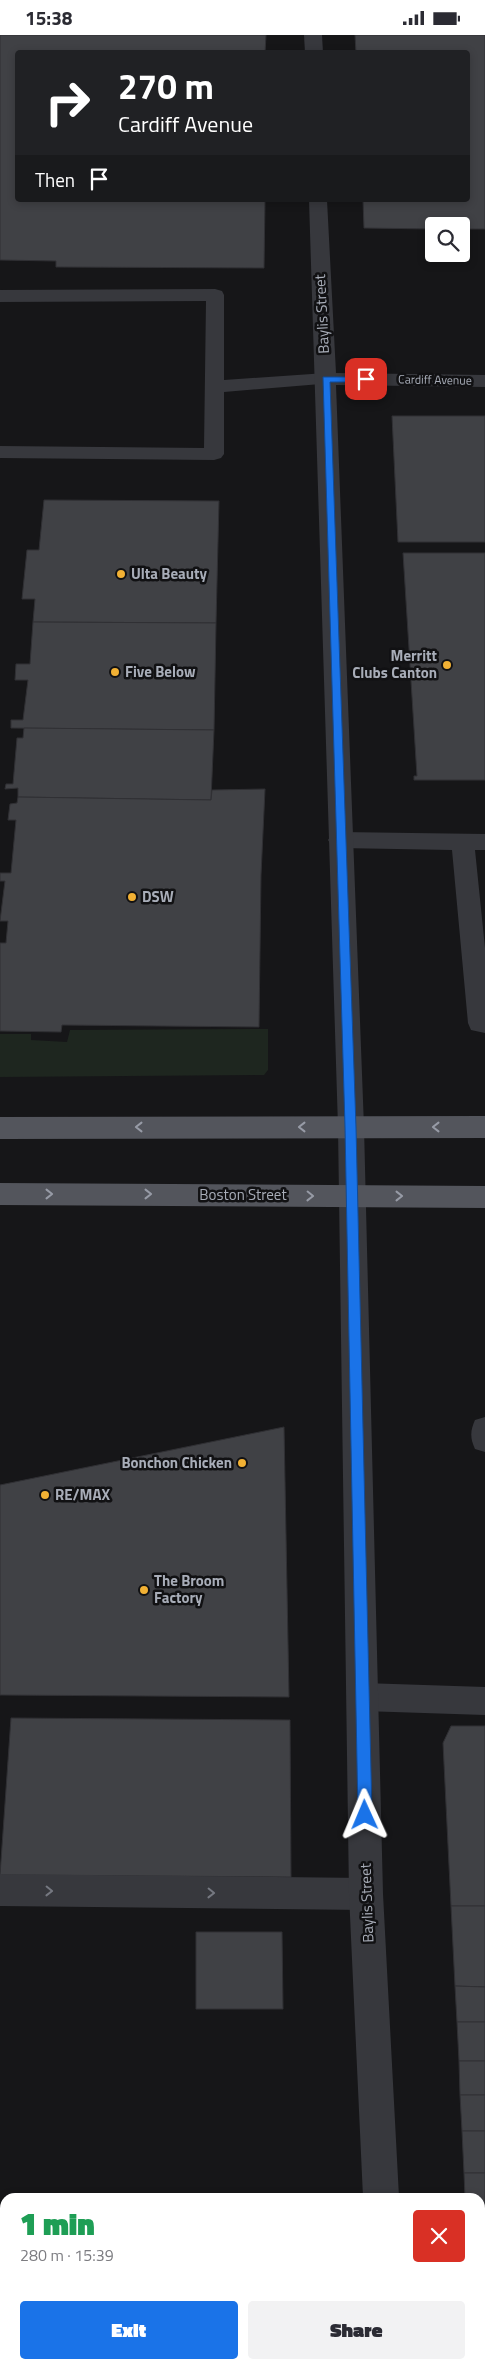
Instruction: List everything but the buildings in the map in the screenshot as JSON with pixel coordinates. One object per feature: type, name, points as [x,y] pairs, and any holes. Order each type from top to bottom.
[{"type":"main road","points":[[0,1128],[485,1127]]},
{"type":"main road","name":"Boston Street","points":[[0,1194],[485,1197]]},
{"type":"street","points":[[313,35],[314,50]]},
{"type":"street","name":"Baylis Street","points":[[318,202],[326,379],[351,1127],[350,1196],[357,1368],[366,1894],[381,2193]]},
{"type":"street","name":"Cardiff Avenue","points":[[326,379],[485,381]]},
{"type":"lane","points":[[0,296],[215,295],[214,454],[0,452]]},
{"type":"lane","points":[[215,387],[326,379]]},
{"type":"lane","points":[[340,840],[474,842],[480,1023],[485,1023]]},
{"type":"lane","points":[[485,1429],[485,1440]]},
{"type":"lane","points":[[363,1697],[485,1701]]},
{"type":"lane","points":[[0,1890],[366,1894]]},
{"type":"shaded area","points":[[268,1029],[268,1070],[264,1075],[0,1077],[0,1034],[31,1034],[31,1040],[67,1042],[70,1030]]},
{"type":"place","name":"Ulta Beauty","points":[[121,574]]},
{"type":"place","name":"Merritt Clubs Canton","points":[[447,665]]},
{"type":"place","name":"Five Below","points":[[115,672]]},
{"type":"place","name":"DSW","points":[[132,897]]},
{"type":"place","name":"Bonchon Chicken","points":[[242,1463]]},
{"type":"place","name":"RE/MAX","points":[[45,1495]]},
{"type":"place","name":"The Broom Factory","points":[[144,1590]]},
{"type":"route","points":[[365,1815],[357,1368],[350,1196],[351,1127],[326,379],[366,379]]}]
